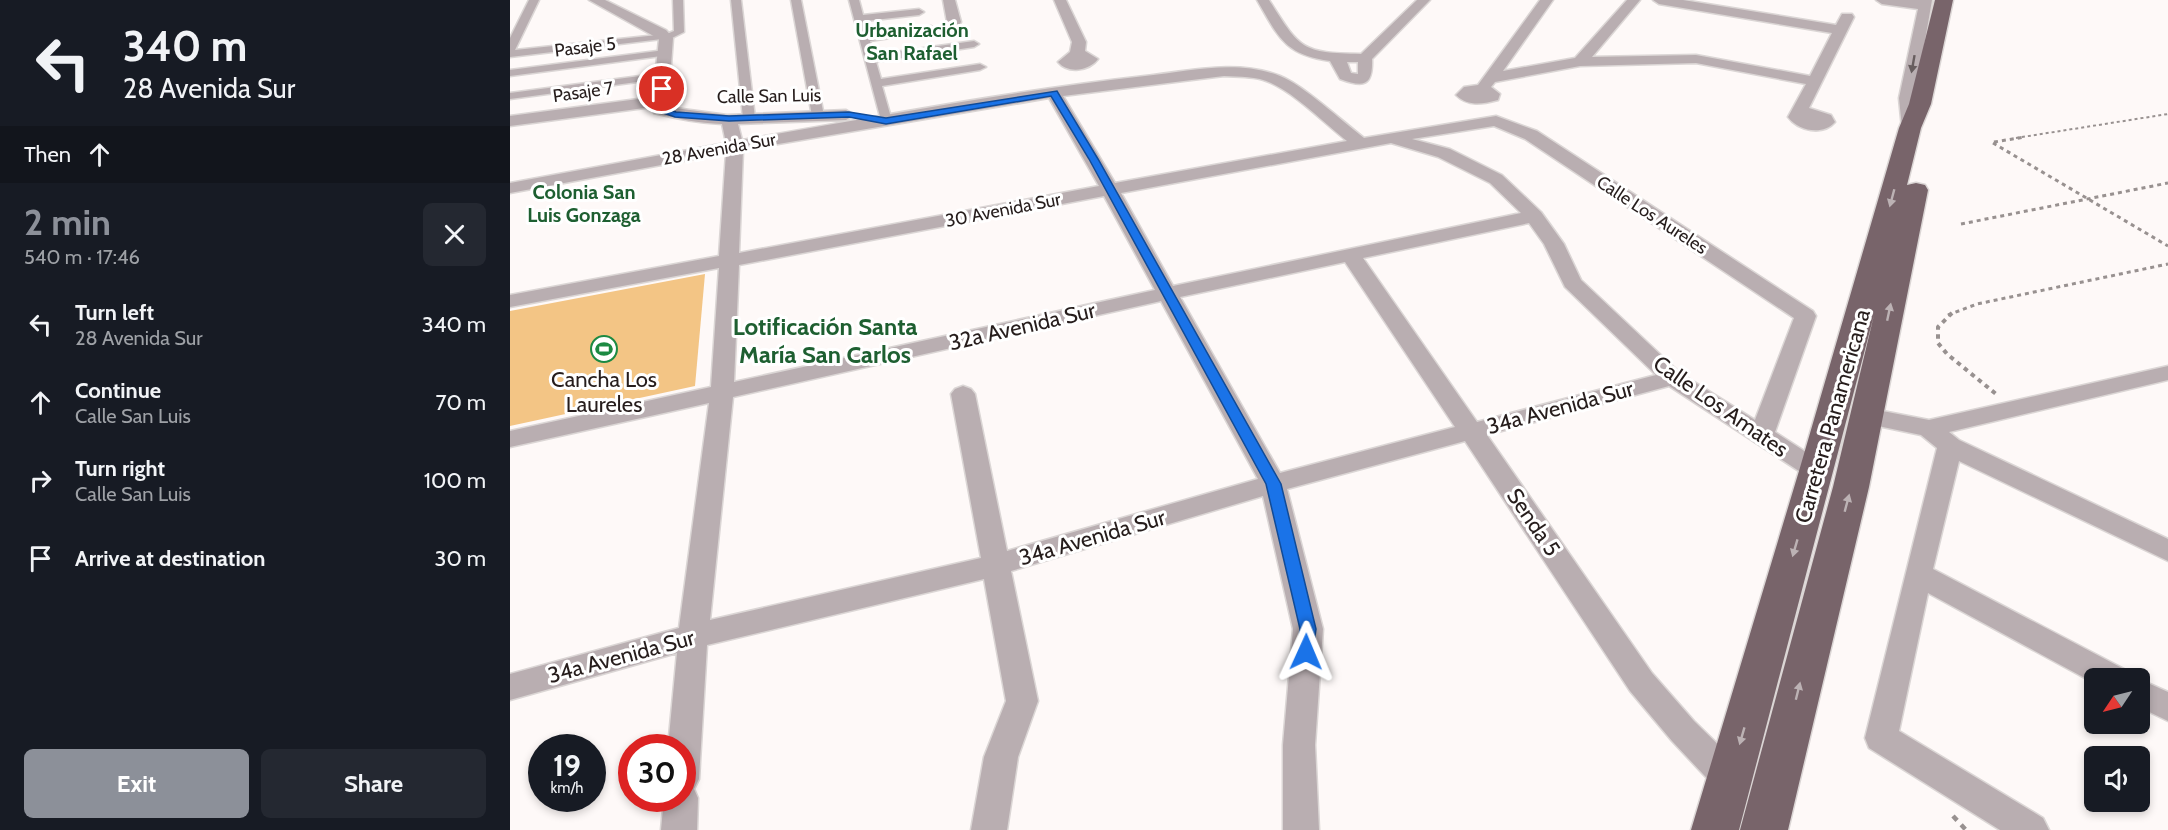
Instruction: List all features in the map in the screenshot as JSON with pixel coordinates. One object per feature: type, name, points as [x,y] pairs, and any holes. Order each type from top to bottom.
[{"type":"highway","name":"Carretera Panamericana","points":[[1764,830],[1851,487],[1917,186],[1962,0]]},
{"type":"highway","name":"Carretera Panamericana","points":[[1715,830],[1817,471],[1910,128],[1920,104],[1931,2]]},
{"type":"street","points":[[510,49],[523,13],[534,0]]},
{"type":"street","points":[[595,0],[665,42]]},
{"type":"street","points":[[510,54],[665,42],[679,32],[678,0]]},
{"type":"street","points":[[736,0],[749,118]]},
{"type":"street","points":[[796,0],[818,116]]},
{"type":"street","points":[[854,0],[886,121]]},
{"type":"street","points":[[949,0],[954,22]]},
{"type":"street","points":[[1060,0],[1079,42],[1077,55]]},
{"type":"street","points":[[1263,0],[1290,43],[1302,49],[1335,58],[1365,58],[1424,0]]},
{"type":"street","points":[[1400,0],[1411,13]]},
{"type":"street","points":[[1547,0],[1486,83],[1574,63],[1634,0]]},
{"type":"street","points":[[1659,0],[1738,6],[1840,30]]},
{"type":"street","points":[[1882,0],[1931,2]]},
{"type":"street","points":[[859,19],[920,12]]},
{"type":"street","points":[[1798,114],[1847,16]]},
{"type":"street","points":[[865,39],[931,29]]},
{"type":"street","points":[[661,101],[665,42]]},
{"type":"street","name":"Pasaje 5","points":[[510,73],[665,42]]},
{"type":"street","points":[[870,59],[975,44]]},
{"type":"street","points":[[1508,53],[1574,63],[1696,59],[1815,81]]},
{"type":"street","points":[[1335,58],[1345,76],[1356,80],[1365,76],[1365,58]]},
{"type":"street","points":[[877,83],[980,67]]},
{"type":"street","name":"28 Avenida Sur","points":[[510,188],[735,146],[1054,93],[1189,75],[1250,73],[1275,79],[1289,87],[1360,143]]},
{"type":"street","points":[[510,96],[663,76]]},
{"type":"street","points":[[1054,93],[1111,190],[1273,484],[1308,629],[1299,745],[1301,830]]},
{"type":"street","name":"Calle San Luis","points":[[661,101],[660,110],[675,114],[729,119],[849,114],[886,121]]},
{"type":"street","name":"Pasaje 7","points":[[510,121],[661,101]]},
{"type":"street","points":[[685,734],[693,636],[722,393],[735,146],[729,119]]},
{"type":"street","name":"30 Avenida Sur","points":[[510,301],[1360,143],[1496,121]]},
{"type":"street","name":"Calle Los Aureles","points":[[1496,121],[1531,135],[1805,316],[1761,436]]},
{"type":"street","name":"Calle Los Amates","points":[[1389,138],[1436,150],[1484,172],[1513,194],[1534,216],[1554,244],[1572,283],[1672,378],[1817,471]]},
{"type":"street","name":"32a Avenida Sur","points":[[510,439],[1168,293],[1534,216]]},
{"type":"street","name":"Senda 5","points":[[1351,255],[1641,682],[1683,731],[1730,779]]},
{"type":"street","points":[[1940,437],[2014,408],[2168,373]]},
{"type":"street","name":"34a Avenida Sur","points":[[510,687],[693,636],[996,566],[1273,484],[1672,378]]},
{"type":"street","points":[[963,394],[1022,701],[1001,757],[988,830]]},
{"type":"street","points":[[1867,416],[1940,437],[2168,551]]},
{"type":"street","points":[[1940,437],[1918,574],[1881,738],[2031,830]]},
{"type":"street","points":[[1918,574],[2094,668]]},
{"type":"street","points":[[2150,698],[2168,707]]},
{"type":"street","points":[[679,830],[680,812]]},
{"type":"path","points":[[2168,114],[1993,142],[2168,246]]},
{"type":"path","points":[[1961,224],[2168,183]]},
{"type":"path","points":[[2014,408],[1947,354],[1938,342],[1938,327],[1948,315],[1977,304],[2168,264]]},
{"type":"shaded area","name":"Cancha Los Laureles","points":[[705,274],[695,386],[510,426],[510,311]]},
{"type":"place","name":"Cancha Los Laureles","points":[[604,349]]},
{"type":"district","name":"Urbanización San Rafael","points":[[912,42]]},
{"type":"district","name":"Colonia San Luis Gonzaga","points":[[584,204]]},
{"type":"district","name":"Lotificación Santa María San Carlos","points":[[825,341]]},
{"type":"route","points":[[662,89],[660,110],[675,114],[729,119],[849,114],[886,121],[1054,93],[1094,159],[1273,484],[1308,629],[1306,652]]}]
